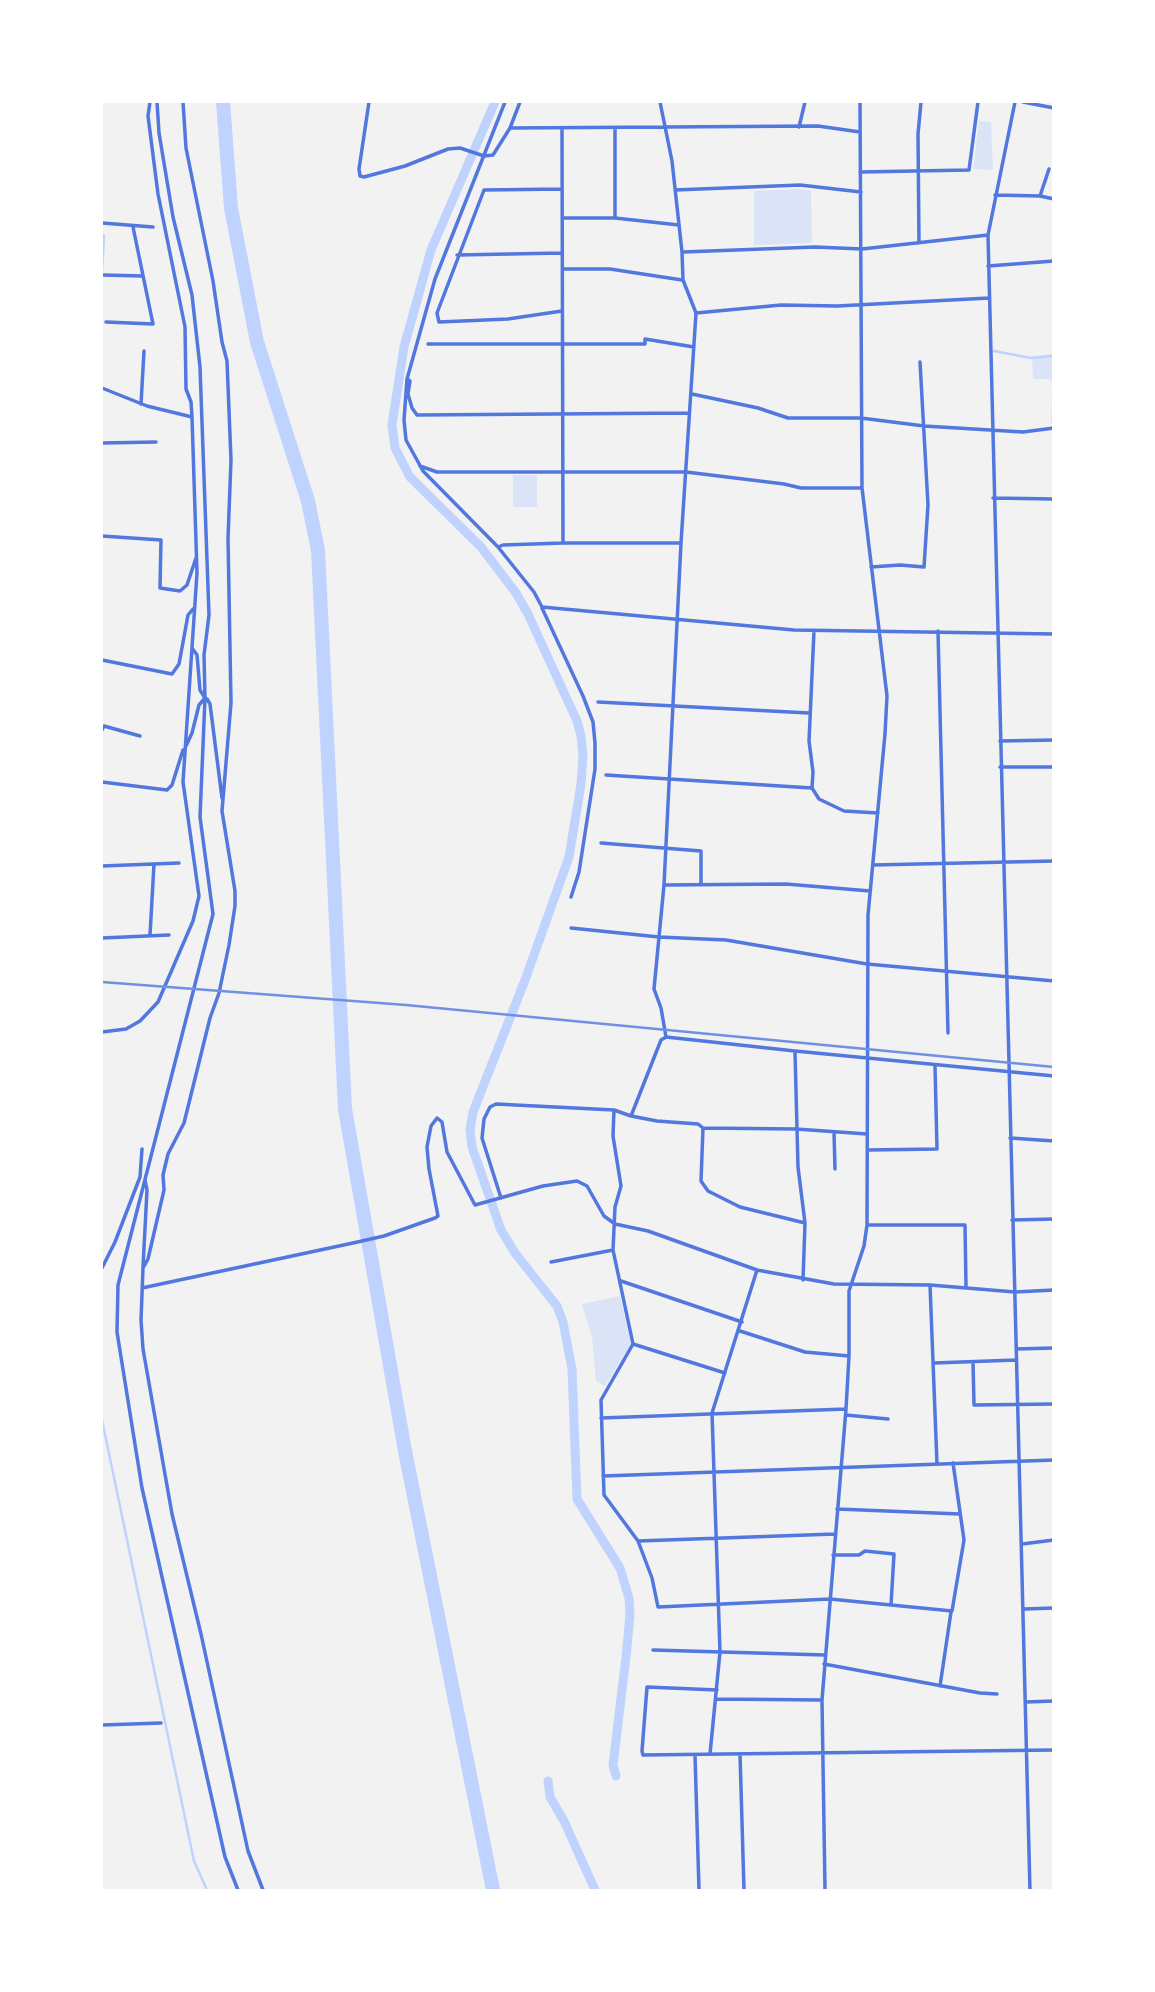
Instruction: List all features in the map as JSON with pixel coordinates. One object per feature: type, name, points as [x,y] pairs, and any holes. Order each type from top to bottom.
[{"type":"street","points":[[102,1032],[126,1029],[151,1011],[158,1002],[197,907],[199,885],[185,799],[184,750],[195,608],[192,417],[191,402],[186,389],[185,327],[157,183],[148,116],[150,102]]},
{"type":"street","points":[[157,102],[159,133],[173,217],[192,295],[200,367],[209,615],[204,655],[200,817],[213,914],[142,1178],[118,1285],[118,1347],[142,1488],[225,1857],[238,1891]]},
{"type":"street","points":[[143,1268],[148,1259],[164,1190],[163,1175],[168,1154],[184,1123],[210,1018],[219,993],[232,933],[234,891],[223,824],[231,704],[228,568],[231,460],[228,361],[222,342],[213,281],[186,148],[183,102]]},
{"type":"street","points":[[369,102],[359,169],[360,176],[364,177],[405,166],[447,149],[460,148],[484,156],[493,155],[510,128],[520,102]]},
{"type":"street","points":[[505,102],[435,279],[407,379],[404,400],[406,440],[418,464],[433,482],[498,547],[534,592],[593,722],[595,769],[581,859],[571,897]]},
{"type":"street","points":[[660,102],[672,161],[683,280],[696,313],[681,543],[664,885],[654,989],[661,1008],[666,1037]]},
{"type":"street","points":[[799,127],[805,102]]},
{"type":"street","points":[[825,1891],[822,1700],[846,1415],[849,1291],[864,1245],[867,1225],[867,964],[870,891],[887,696],[862,488],[860,102]]},
{"type":"street","points":[[919,243],[918,134],[921,102]]},
{"type":"street","points":[[860,172],[969,170],[978,102]]},
{"type":"street","points":[[1016,102],[988,235],[988,266],[1030,1891]]},
{"type":"street","points":[[1023,102],[1054,108]]},
{"type":"street","points":[[510,128],[818,126],[860,132]]},
{"type":"street","points":[[562,128],[563,543]]},
{"type":"street","points":[[615,128],[615,218]]},
{"type":"street","points":[[1040,196],[1049,169]]},
{"type":"street","points":[[674,190],[800,185],[861,192]]},
{"type":"street","points":[[562,189],[485,190],[437,313],[439,322],[562,312]]},
{"type":"street","points":[[995,195],[1054,199]]},
{"type":"street","points":[[562,218],[615,218],[678,225]]},
{"type":"street","points":[[102,223],[153,227]]},
{"type":"street","points":[[106,322],[153,324],[133,227]]},
{"type":"street","points":[[682,252],[816,247],[862,249],[988,235]]},
{"type":"street","points":[[457,256],[562,253]]},
{"type":"street","points":[[988,266],[1054,261]]},
{"type":"street","points":[[563,269],[610,269],[683,280]]},
{"type":"street","points":[[102,275],[143,276]]},
{"type":"street","points":[[696,313],[781,305],[989,298]]},
{"type":"street","points":[[428,344],[645,344],[645,339],[694,347]]},
{"type":"street","points":[[142,404],[144,351]]},
{"type":"street","points":[[871,567],[923,567],[928,505],[920,362]]},
{"type":"street","points":[[407,379],[410,381],[408,394],[417,415],[689,413]]},
{"type":"street","points":[[102,388],[142,404],[192,417]]},
{"type":"street","points":[[692,394],[758,408],[788,418],[861,418],[924,426],[1023,432],[1054,428]]},
{"type":"street","points":[[102,443],[156,442]]},
{"type":"street","points":[[418,464],[438,472],[686,472],[801,488],[862,488]]},
{"type":"street","points":[[993,498],[1054,499]]},
{"type":"street","points":[[102,536],[161,540],[160,588],[180,591],[187,585],[196,557]]},
{"type":"street","points":[[498,547],[563,543],[681,543]]},
{"type":"street","points":[[542,607],[814,631],[1054,634]]},
{"type":"street","points":[[102,660],[172,674],[179,664],[188,615],[195,608]]},
{"type":"street","points":[[814,631],[814,667],[809,713],[812,788],[819,799],[844,811],[878,813]]},
{"type":"street","points":[[938,631],[947,1033]]},
{"type":"street","points":[[192,648],[197,655],[200,690],[210,704],[223,803]]},
{"type":"street","points":[[102,782],[167,790],[172,785],[180,756],[192,733],[199,705],[205,698]]},
{"type":"street","points":[[598,702],[809,713]]},
{"type":"street","points":[[102,730],[104,726],[140,736]]},
{"type":"street","points":[[1000,741],[1054,740]]},
{"type":"street","points":[[1000,768],[1054,767]]},
{"type":"street","points":[[606,775],[812,788]]},
{"type":"street","points":[[600,843],[701,851],[701,886]]},
{"type":"street","points":[[873,865],[1054,861]]},
{"type":"street","points":[[102,866],[179,863]]},
{"type":"street","points":[[150,935],[154,864]]},
{"type":"street","points":[[664,885],[786,884],[870,891]]},
{"type":"street","points":[[571,928],[743,942],[867,964],[1054,981]]},
{"type":"street","points":[[102,937],[169,934]]},
{"type":"street","points":[[631,1116],[661,1040],[666,1037],[1054,1076]]},
{"type":"street","points":[[795,1051],[798,1167],[805,1223],[803,1280]]},
{"type":"street","points":[[867,1150],[937,1149],[935,1066]]},
{"type":"street","points":[[499,1198],[482,1138],[484,1119],[490,1107],[496,1104],[614,1110],[631,1116],[698,1124],[703,1128],[867,1133]]},
{"type":"street","points":[[614,1110],[613,1136],[621,1186],[615,1207],[613,1250],[633,1345],[600,1401],[604,1496],[638,1541],[652,1578],[658,1607],[830,1600],[951,1611]]},
{"type":"street","points":[[142,1288],[353,1244],[438,1216],[429,1169],[428,1147],[430,1126],[437,1118],[442,1122],[447,1152],[475,1205],[543,1186],[577,1181],[587,1186],[604,1216],[615,1224],[648,1231],[757,1270],[803,1280],[851,1284],[930,1284],[1015,1292],[1054,1290]]},
{"type":"street","points":[[703,1128],[701,1181],[708,1191],[740,1207],[805,1223]]},
{"type":"street","points":[[834,1132],[835,1169]]},
{"type":"street","points":[[1010,1138],[1054,1141]]},
{"type":"street","points":[[142,1149],[142,1178],[147,1190],[141,1320],[143,1349],[172,1514],[248,1851],[263,1891]]},
{"type":"street","points":[[102,1268],[142,1178]]},
{"type":"street","points":[[1012,1220],[1054,1219]]},
{"type":"street","points":[[867,1225],[965,1225],[966,1286]]},
{"type":"street","points":[[551,1262],[613,1250]]},
{"type":"street","points":[[710,1754],[720,1652],[712,1413],[757,1270]]},
{"type":"street","points":[[620,1280],[741,1322]]},
{"type":"street","points":[[930,1284],[937,1464]]},
{"type":"street","points":[[739,1330],[805,1352],[849,1356]]},
{"type":"street","points":[[633,1345],[725,1373]]},
{"type":"street","points":[[1016,1349],[1054,1348]]},
{"type":"street","points":[[934,1363],[1016,1360]]},
{"type":"street","points":[[973,1362],[974,1405],[1054,1404]]},
{"type":"street","points":[[600,1418],[846,1409]]},
{"type":"street","points":[[846,1415],[888,1419]]},
{"type":"street","points":[[603,1476],[1054,1460]]},
{"type":"street","points":[[940,1686],[964,1540],[953,1463]]},
{"type":"street","points":[[837,1509],[960,1514]]},
{"type":"street","points":[[638,1541],[835,1534]]},
{"type":"street","points":[[1022,1544],[1054,1541]]},
{"type":"street","points":[[833,1555],[859,1555],[865,1551],[894,1554],[891,1605]]},
{"type":"street","points":[[1024,1609],[1054,1608]]},
{"type":"street","points":[[653,1650],[825,1655]]},
{"type":"street","points":[[824,1664],[997,1694]]},
{"type":"street","points":[[716,1690],[647,1687],[643,1755],[1054,1750]]},
{"type":"street","points":[[716,1699],[822,1700]]},
{"type":"street","points":[[1026,1702],[1054,1701]]},
{"type":"street","points":[[102,1725],[162,1723]]},
{"type":"street","points":[[740,1754],[744,1891]]},
{"type":"street","points":[[695,1755],[699,1891]]},
{"type":"shaded area","points":[[979,121],[991,122],[993,170],[973,169]]},
{"type":"shaded area","points":[[811,190],[812,243],[754,245],[754,191]]},
{"type":"shaded area","points":[[1053,354],[1054,424],[1051,424],[1052,382],[1048,379],[1033,379],[1032,356]]},
{"type":"shaded area","points":[[513,475],[537,475],[537,507],[513,507]]},
{"type":"shaded area","points":[[620,1296],[631,1344],[605,1386],[596,1381],[592,1337],[582,1304]]},
{"type":"waterway","points":[[223,102],[231,208],[257,342],[308,501],[318,550],[345,1109],[405,1451],[493,1890]]},
{"type":"waterway","points":[[495,102],[431,250],[404,347],[392,425],[395,448],[410,477],[481,547],[516,593],[577,721],[581,736],[581,784],[569,857],[525,980],[473,1112],[470,1130],[472,1147],[501,1230],[515,1253],[557,1306],[563,1322],[572,1369],[577,1499],[620,1568],[629,1598],[626,1657],[613,1765],[616,1776]]},
{"type":"waterway","points":[[102,234],[102,272]]},
{"type":"waterway","points":[[994,351],[1031,358],[1054,356]]},
{"type":"waterway","points":[[102,1420],[194,1861],[207,1890]]},
{"type":"waterway","points":[[548,1781],[550,1797],[564,1821],[595,1890]]},
{"type":"railway","points":[[102,982],[406,1005],[1054,1067]]}]
